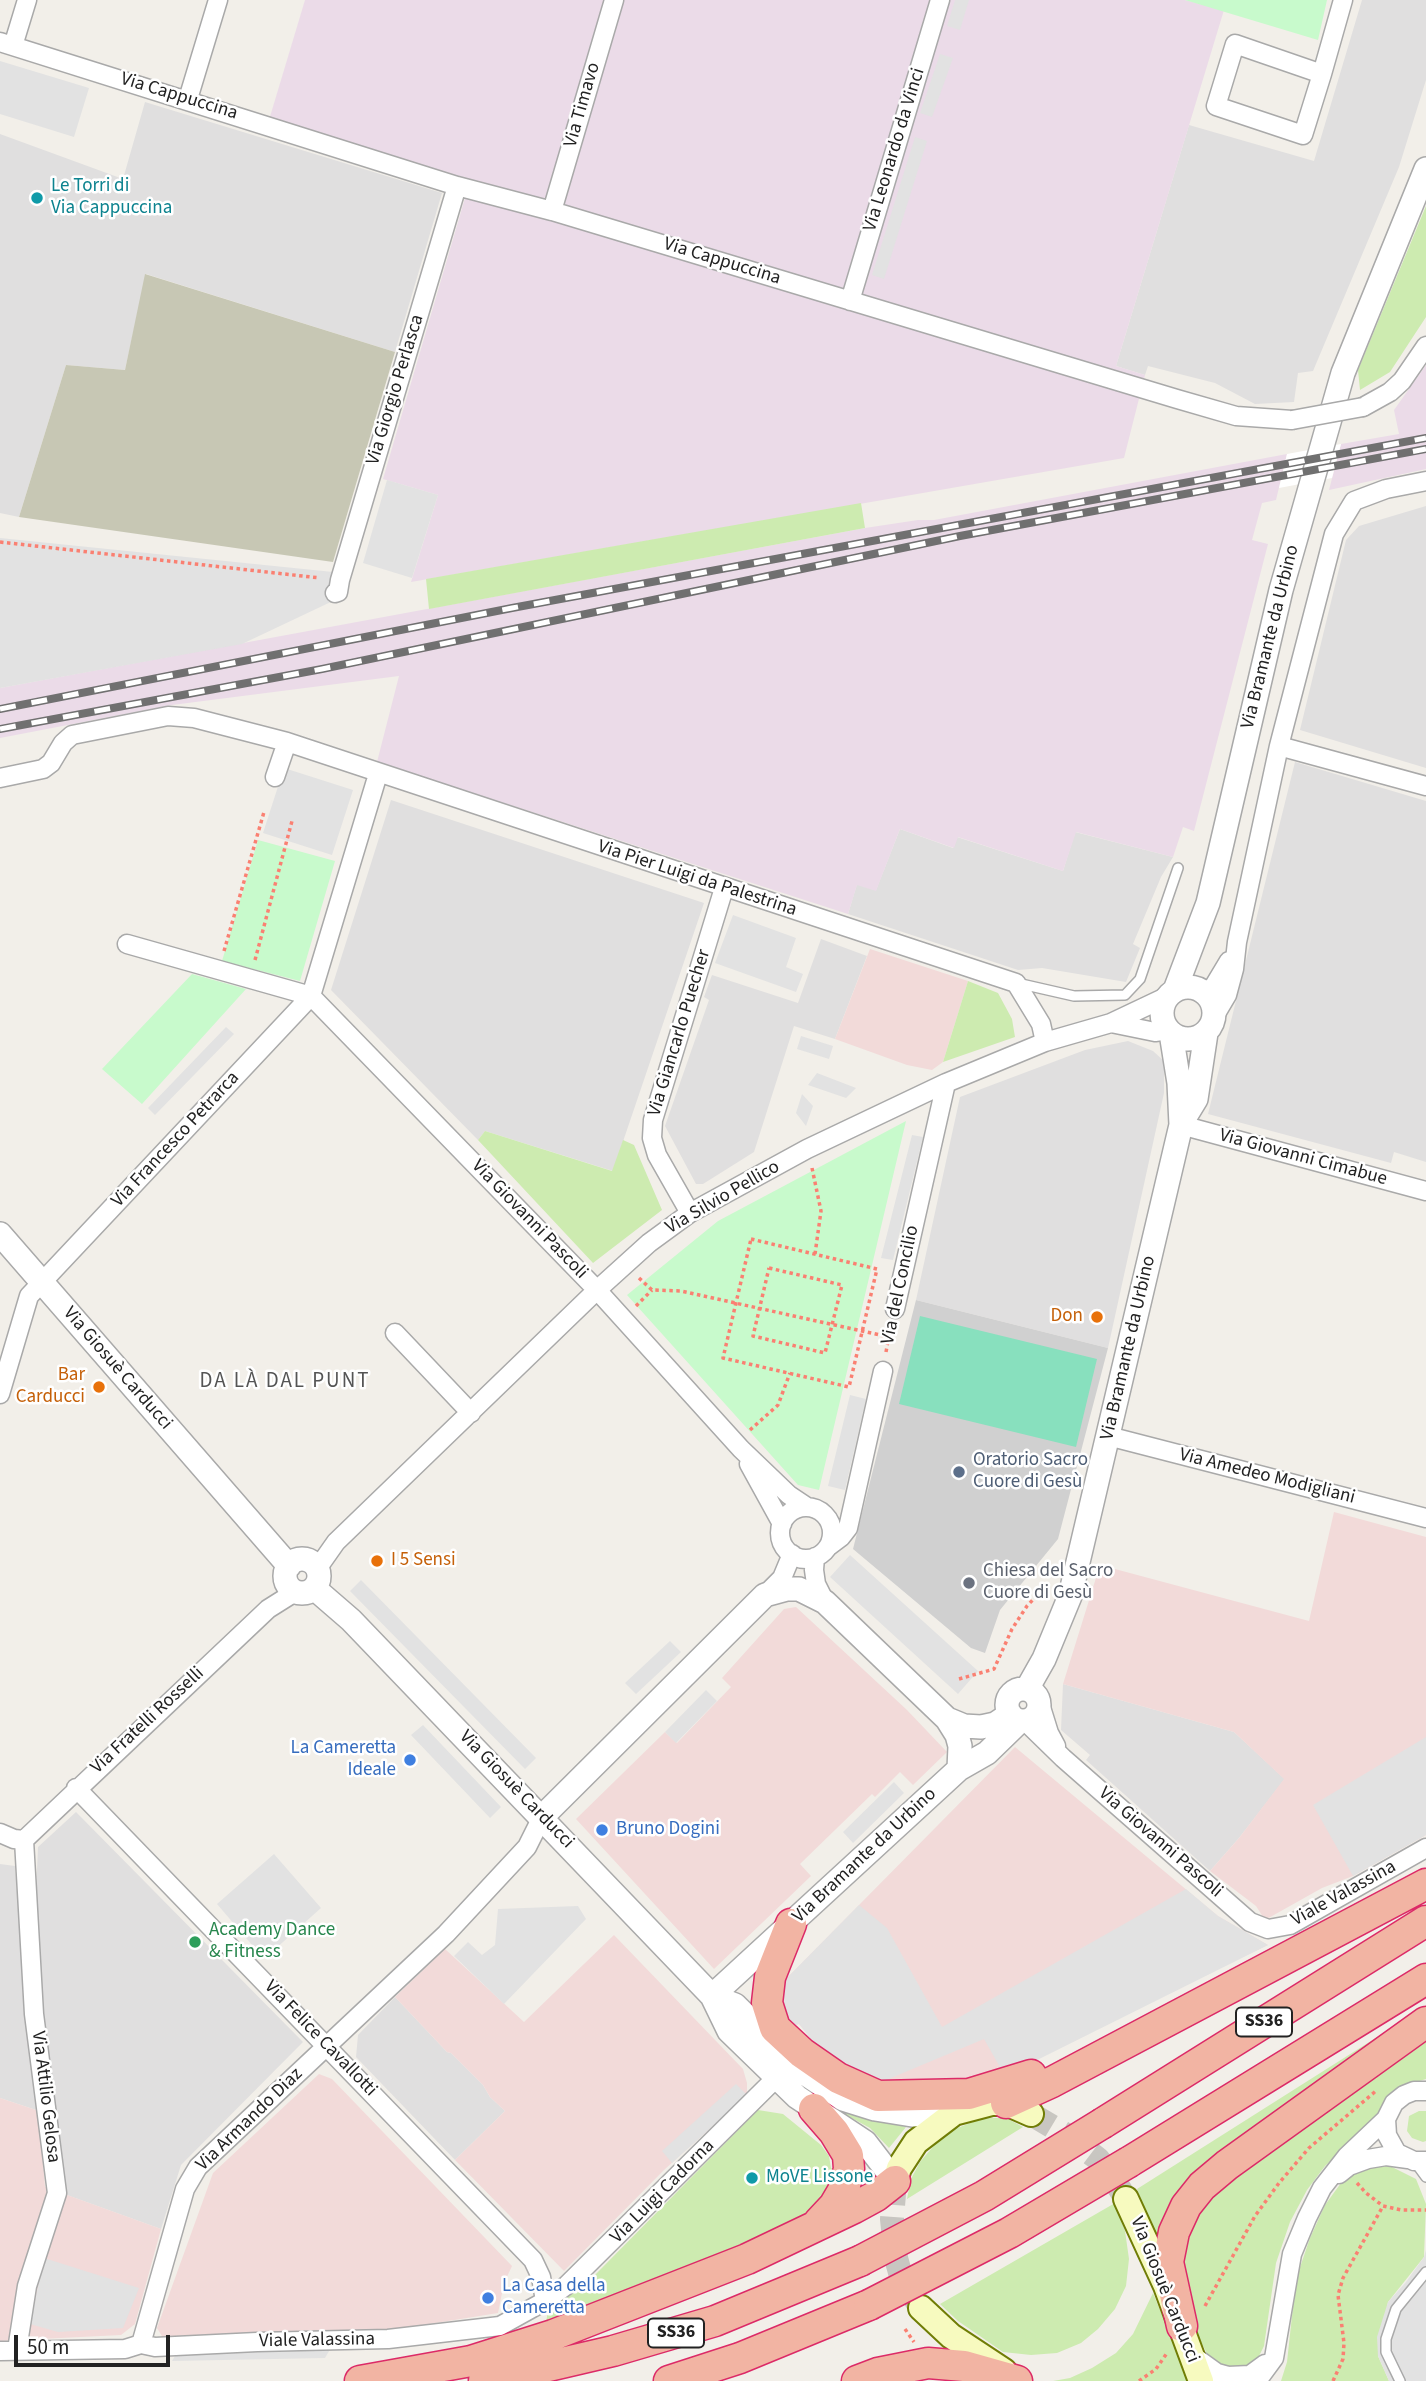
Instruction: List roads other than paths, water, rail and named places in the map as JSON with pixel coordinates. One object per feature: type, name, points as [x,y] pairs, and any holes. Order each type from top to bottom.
[{"type":"highway","points":[[1018,2108],[1052,2082],[1426,1884]]},
{"type":"highway","name":"SS36","points":[[484,2381],[613,2351],[715,2321],[860,2261],[984,2196],[1426,1921]]},
{"type":"highway","points":[[791,1924],[770,1977],[767,2003],[775,2028],[802,2053],[838,2078],[878,2096],[969,2094],[1108,2052]]},
{"type":"highway","name":"SS36","points":[[669,2381],[740,2358],[869,2305],[1009,2232],[1129,2162],[1426,1979]]},
{"type":"highway","points":[[1185,2337],[1168,2262],[1174,2232],[1186,2206],[1202,2186],[1227,2165],[1426,2022]]},
{"type":"highway","points":[[814,2109],[834,2132],[848,2155],[849,2169],[844,2189],[834,2206],[817,2224]]},
{"type":"highway","points":[[360,2381],[471,2361],[553,2334],[747,2259],[854,2208],[895,2182]]},
{"type":"highway","points":[[857,2381],[928,2364],[964,2366],[1019,2381]]},
{"type":"main road","name":"Via Giosuè Carducci","points":[[895,2182],[899,2168],[916,2142],[954,2113],[985,2104],[1018,2108]]},
{"type":"main road","name":"Via Giosuè Carducci","points":[[1126,2199],[1201,2381]]},
{"type":"main road","points":[[921,2308],[951,2336],[1019,2381]]},
{"type":"street","points":[[6,44],[27,0]]},
{"type":"street","points":[[188,99],[218,0]]},
{"type":"street","name":"Via Timavo","points":[[552,211],[614,0]]},
{"type":"street","name":"Via Leonardo da Vinci","points":[[850,301],[940,0]]},
{"type":"street","points":[[1322,74],[1235,44],[1216,106],[1303,135],[1322,74],[1343,0]]},
{"type":"street","name":"Via Cappuccina","points":[[6,44],[188,99],[457,186],[552,211],[1236,416],[1292,420],[1363,407],[1390,392],[1402,381],[1426,346]]},
{"type":"street","name":"Via Bramante da Urbino","points":[[1186,992],[1203,958],[1208,903],[1281,590],[1343,373],[1426,169]]},
{"type":"street","name":"Via Giorgio Perlasca","points":[[337,587],[457,186]]},
{"type":"street","name":"Via Bramante da Urbino","points":[[1181,1125],[1196,1099],[1210,1025],[1227,995],[1234,969],[1237,942],[1279,746],[1334,534],[1354,501],[1386,489],[1426,481]]},
{"type":"street","name":"Via Pier Luigi da Palestrina","points":[[0,778],[43,769],[51,763],[63,743],[72,735],[168,716],[194,718],[287,742],[1016,983]]},
{"type":"street","points":[[275,777],[287,742]]},
{"type":"street","points":[[1279,746],[1426,786]]},
{"type":"street","name":"Via Francesco Petrarca","points":[[0,1394],[29,1296],[311,996],[378,774]]},
{"type":"street","name":"Via Giancarlo Puecher","points":[[690,1213],[657,1155],[652,1138],[653,1120],[724,888]]},
{"type":"street","name":"Via Bramante da Urbino","points":[[1186,992],[1214,986],[1226,969],[1237,942]]},
{"type":"street","points":[[127,944],[311,996]]},
{"type":"street","points":[[1016,983],[1041,1024],[1045,1042]]},
{"type":"street","points":[[1186,992],[1213,1004],[1210,1025],[1198,1038],[1187,1040],[1169,1031],[1161,1015],[1162,1006],[1186,992]]},
{"type":"street","name":"Via Silvio Pellico","points":[[309,1583],[336,1542],[624,1264],[649,1242],[690,1213],[807,1149],[946,1083],[1045,1042],[1111,1023],[1186,992]]},
{"type":"street","name":"Via Giovanni Pascoli","points":[[311,996],[597,1290],[738,1445],[789,1495],[807,1507]]},
{"type":"street","name":"Via Silvio Pellico","points":[[1111,1023],[1155,1032],[1169,1031]]},
{"type":"street","name":"Via Bramante da Urbino","points":[[712,1996],[959,1769],[987,1753],[1027,1708],[1067,1604],[1181,1125],[1179,1083],[1169,1031]]},
{"type":"street","name":"Via del Concilio","points":[[895,1310],[946,1083]]},
{"type":"street","name":"Via Giovanni Cimabue","points":[[1181,1125],[1426,1191]]},
{"type":"street","name":"Via Giosuè Carducci","points":[[0,1234],[289,1566],[301,1559],[313,1564],[309,1583],[352,1620],[712,1996],[729,2031],[776,2078],[814,2109],[865,2142],[895,2182]]},
{"type":"street","points":[[395,1334],[471,1413]]},
{"type":"street","name":"Via del Concilio","points":[[822,1552],[848,1528],[883,1371]]},
{"type":"street","name":"Via Amedeo Modigliani","points":[[1108,1436],[1426,1518]]},
{"type":"street","name":"Via Giovanni Pascoli","points":[[738,1445],[782,1524]]},
{"type":"street","points":[[826,1516],[856,1486]]},
{"type":"street","points":[[822,1552],[799,1558],[792,1554],[781,1540],[782,1524],[790,1512],[807,1507],[819,1510],[826,1516],[832,1528],[822,1552],[814,1570],[816,1584],[825,1602]]},
{"type":"street","points":[[542,1817],[782,1578],[792,1554]]},
{"type":"street","name":"Via Fratelli Rosselli","points":[[24,1840],[268,1609],[309,1583]]},
{"type":"street","points":[[765,1595],[786,1589],[799,1589],[825,1602],[947,1719],[960,1745],[959,1769]]},
{"type":"street","points":[[947,1719],[964,1726],[981,1727],[995,1724],[1027,1708]]},
{"type":"street","name":"Via Giovanni Pascoli","points":[[1027,1708],[1063,1758],[1250,1922],[1259,1926]]},
{"type":"street","name":"Via Felice Cavallotti","points":[[76,1788],[533,2260],[541,2277],[545,2301]]},
{"type":"street","name":"Via Armando Diaz","points":[[141,2344],[185,2189],[198,2167],[455,1924],[527,1847],[542,1817]]},
{"type":"street","points":[[0,1833],[24,1840]]},
{"type":"street","name":"Via Attilio Gelosa","points":[[9,2350],[57,2193],[34,2014],[24,1840]]},
{"type":"street","name":"Viale Valassina","points":[[1259,1926],[1268,1929],[1290,1925],[1426,1849]]},
{"type":"street","name":"Via Giosuè Carducci","points":[[712,1996],[735,2005],[796,2067],[843,2099],[875,2109],[912,2115],[954,2113]]},
{"type":"street","name":"Via Luigi Cadorna","points":[[545,2301],[595,2259],[776,2078]]},
{"type":"street","points":[[1257,2381],[1273,2358],[1292,2254],[1322,2188],[1346,2155],[1386,2119],[1394,2104],[1404,2095],[1422,2089]]},
{"type":"street","points":[[1386,2119],[1387,2134],[1392,2146],[1416,2160]]},
{"type":"street","points":[[1322,2188],[1349,2166],[1368,2159],[1386,2156],[1416,2160]]},
{"type":"street","name":"Viale Valassina","points":[[9,2350],[125,2349],[141,2344],[155,2347],[388,2339],[500,2326],[545,2301]]},
{"type":"street","points":[[1185,2337],[1207,2368],[1228,2376],[1250,2375],[1273,2358]]},
{"type":"lane","name":"Via Pier Luigi da Palestrina","points":[[1016,983],[1074,996],[1125,995],[1140,979],[1178,868]]},
{"type":"lane","points":[[1416,2160],[1426,2177]]},
{"type":"lane","points":[[1400,2381],[1386,2352],[1386,2339],[1396,2309],[1426,2272]]},
{"type":"tunnel","points":[[1031,2114],[1068,2136],[1098,2159],[1126,2199]]},
{"type":"tunnel","points":[[895,2181],[892,2219],[896,2258],[901,2276],[917,2302]]},
{"type":"railway","points":[[0,709],[512,608],[1426,438]]},
{"type":"railway","points":[[0,729],[322,669],[960,536],[1426,449]]},
{"type":"place","name":"Le Torri di Via Cappuccina","points":[[37,198]]},
{"type":"place","name":"Don","points":[[1097,1317]]},
{"type":"place","name":"Bar Carducci","points":[[99,1387]]},
{"type":"place","name":"Oratorio Sacro Cuore di Gesù","points":[[959,1472]]},
{"type":"place","name":"I 5 Sensi","points":[[377,1561]]},
{"type":"place","name":"Chiesa del Sacro Cuore di Gesù","points":[[969,1583]]},
{"type":"place","name":"La Cameretta Ideale","points":[[410,1760]]},
{"type":"place","name":"Bruno Dogini","points":[[602,1830]]},
{"type":"place","name":"Academy Dance & Fitness","points":[[195,1942]]},
{"type":"place","name":"MoVE Lissone","points":[[752,2178]]},
{"type":"place","name":"La Casa della Cameretta","points":[[488,2298]]},
{"type":"district","name":"DA LÀ DAL PUNT","points":[[285,1382]]}]
